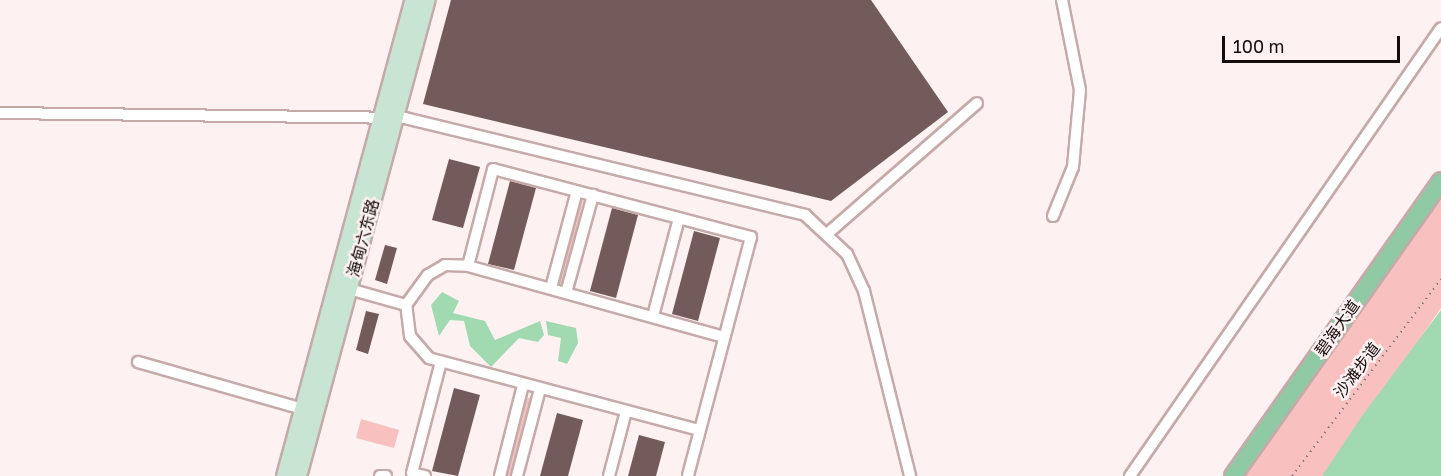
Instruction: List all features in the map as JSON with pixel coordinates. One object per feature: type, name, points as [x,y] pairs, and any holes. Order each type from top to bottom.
[{"type":"main road","name":"海甸六东路","points":[[388,117],[412,0]]},
{"type":"main road","name":"海甸六东路","points":[[284,476],[309,411],[388,117],[426,0]]},
{"type":"main road","name":"碧海大道","points":[[1233,476],[1441,181]]},
{"type":"main road","name":"碧海大道","points":[[1240,476],[1441,192]]},
{"type":"main road","name":"海甸六东路","points":[[298,476],[309,411]]},
{"type":"street","points":[[1053,216],[1072,167],[1080,90],[1062,0]]},
{"type":"street","points":[[1130,476],[1441,28]]},
{"type":"street","points":[[827,234],[977,103]]},
{"type":"street","points":[[0,113],[388,117],[805,215],[847,254],[864,291],[910,476]]},
{"type":"street","points":[[468,266],[493,169],[751,237],[688,476]]},
{"type":"street","points":[[551,288],[577,191]]},
{"type":"street","points":[[566,293],[593,195]]},
{"type":"street","points":[[652,316],[679,219]]},
{"type":"street","points":[[699,430],[441,362],[419,351],[410,336],[406,304],[428,274],[445,265],[468,266],[724,337]]},
{"type":"street","points":[[343,287],[406,304]]},
{"type":"street","points":[[138,362],[309,411]]},
{"type":"street","points":[[425,476],[412,472],[441,362]]},
{"type":"street","points":[[500,476],[524,385]]},
{"type":"street","points":[[518,476],[540,389]]},
{"type":"street","points":[[609,476],[626,411]]},
{"type":"street","points":[[380,476],[386,476]]},
{"type":"path","name":"沙滩步道","points":[[1292,476],[1441,279]]},
{"type":"shaded area","points":[[1441,197],[1441,308],[1338,457],[1322,476],[1241,476]]},
{"type":"shaded area","points":[[583,201],[564,284],[559,284],[578,203]]},
{"type":"shaded area","points":[[442,292],[459,301],[453,313],[485,321],[495,340],[540,321],[544,335],[538,342],[519,338],[491,367],[470,346],[464,321],[450,320],[439,336],[431,305]]},
{"type":"shaded area","points":[[1441,310],[1441,476],[1322,476],[1362,416]]},
{"type":"shaded area","points":[[546,321],[576,328],[578,343],[567,364],[558,361],[561,338],[548,335]]},
{"type":"shaded area","points":[[531,397],[514,476],[505,476],[526,399]]},
{"type":"shaded area","points":[[361,419],[399,430],[394,448],[356,438]]},
{"type":"building","points":[[451,0],[871,0],[948,112],[831,201],[423,104]]},
{"type":"building","points":[[449,159],[480,167],[463,228],[432,220]]},
{"type":"building","points":[[510,181],[536,188],[514,270],[488,264]]},
{"type":"building","points":[[612,208],[638,215],[616,298],[590,291]]},
{"type":"building","points":[[694,231],[720,238],[698,321],[672,314]]},
{"type":"building","points":[[385,245],[397,248],[387,284],[375,280]]},
{"type":"building","points":[[366,311],[379,314],[368,354],[356,350]]},
{"type":"building","points":[[454,388],[480,395],[458,476],[432,471]]},
{"type":"building","points":[[557,413],[583,420],[568,476],[540,476]]},
{"type":"building","points":[[639,435],[665,442],[656,476],[628,476]]}]
